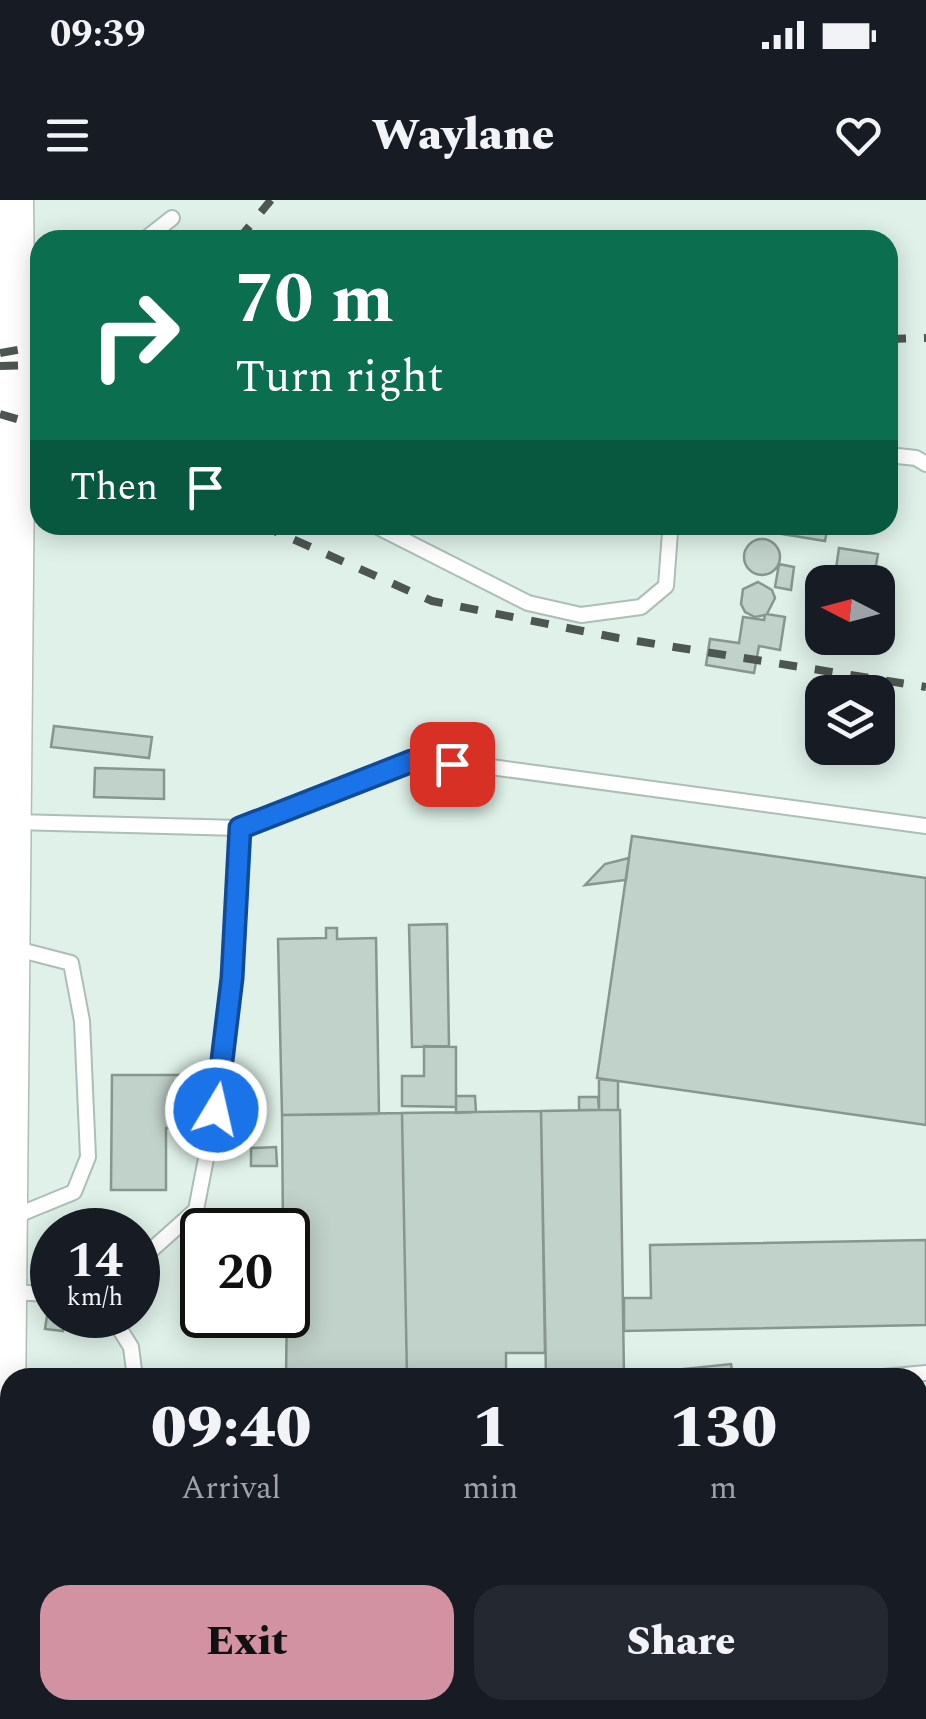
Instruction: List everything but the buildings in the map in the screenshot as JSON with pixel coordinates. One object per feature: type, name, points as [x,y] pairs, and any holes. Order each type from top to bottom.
[{"type":"main road","points":[[6,1368],[12,822],[28,399],[17,288],[14,200]]},
{"type":"lane","points":[[157,230],[172,218]]},
{"type":"lane","points":[[898,456],[916,458],[926,464]]},
{"type":"lane","points":[[394,535],[528,603],[581,615],[641,607],[666,586],[670,535]]},
{"type":"lane","points":[[12,822],[240,828],[412,761],[926,826]]},
{"type":"lane","points":[[160,1242],[196,1210],[222,1076],[240,828]]},
{"type":"lane","points":[[8,1219],[74,1192],[88,1157],[82,1021],[71,963],[11,948]]},
{"type":"lane","points":[[7,1292],[30,1293]]},
{"type":"lane","points":[[125,1338],[131,1347],[134,1368]]},
{"type":"railway","points":[[246,230],[271,200]]},
{"type":"railway","points":[[898,339],[926,338]]},
{"type":"railway","points":[[0,353],[30,348]]},
{"type":"railway","points":[[0,366],[30,365]]},
{"type":"railway","points":[[0,414],[30,423]]},
{"type":"railway","points":[[284,535],[432,601],[618,638],[926,687]]},
{"type":"route","points":[[216,1110],[232,978],[240,828],[412,761],[452,764]]}]
